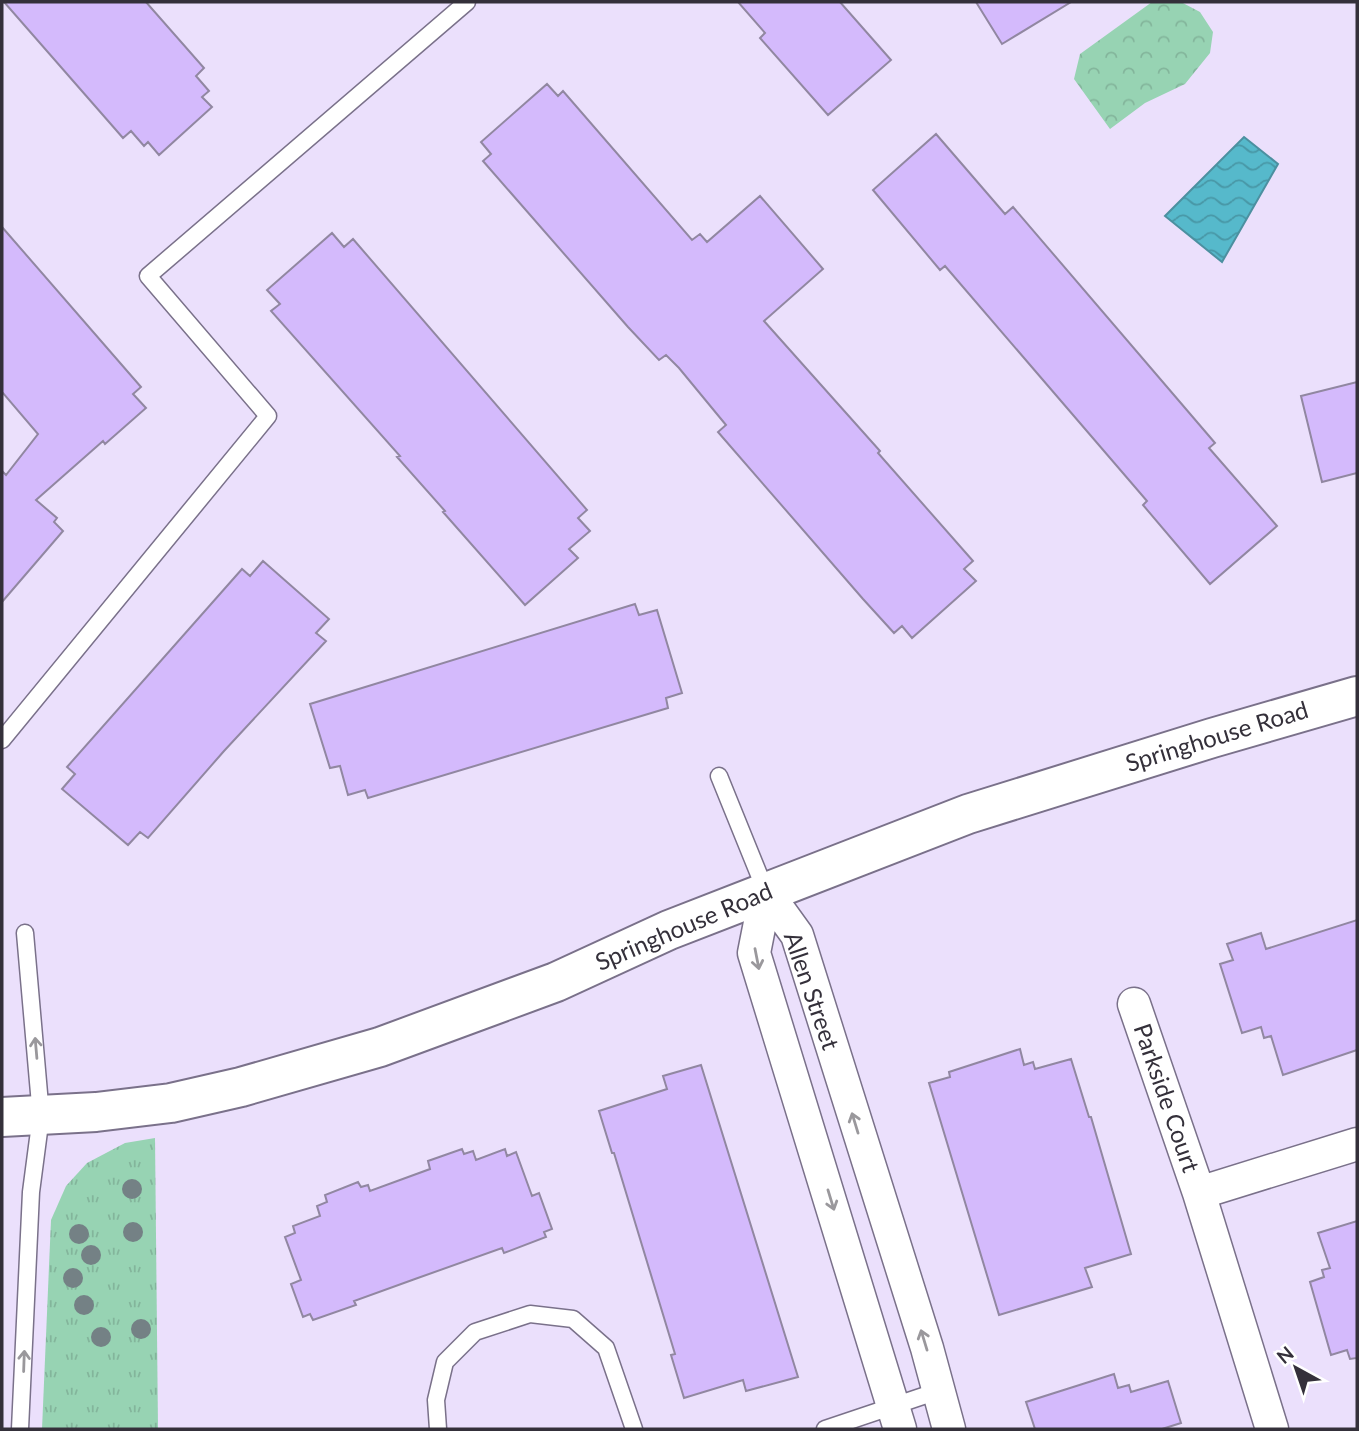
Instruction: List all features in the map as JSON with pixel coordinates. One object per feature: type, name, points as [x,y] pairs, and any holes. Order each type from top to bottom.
[{"type":"street","name":"Springhouse Road","points":[[2,1117],[41,1116],[170,1103],[241,1087],[380,1047],[556,982],[669,930],[968,814],[1357,696]]},
{"type":"street","name":"Allen Street","points":[[766,892],[797,935],[927,1348],[949,1429]]},
{"type":"street","name":"Allen Street","points":[[766,892],[754,953],[897,1418]]},
{"type":"street","name":"Parkside Court","points":[[1134,1004],[1199,1193],[1272,1429]]},
{"type":"street","name":"Parkside Court","points":[[1199,1193],[1357,1144]]},
{"type":"lane","points":[[2,740],[268,416],[148,276],[467,2]]},
{"type":"lane","points":[[719,776],[766,892]]},
{"type":"lane","points":[[20,1429],[31,1192],[41,1116],[25,933]]},
{"type":"lane","points":[[438,1429],[436,1400],[444,1362],[475,1332],[530,1314],[573,1319],[606,1348],[634,1429]]},
{"type":"lane","points":[[825,1429],[897,1418],[938,1391]]},
{"type":"green space","points":[[1152,2],[1181,2],[1200,12],[1213,32],[1210,53],[1185,84],[1145,103],[1110,129],[1074,79],[1080,54]]},
{"type":"green space","points":[[155,1138],[158,1429],[42,1429],[51,1220],[66,1186],[87,1163],[125,1143]]},
{"type":"water","points":[[1244,137],[1278,164],[1222,262],[1165,216]]},
{"type":"building","points":[[4,2],[146,2],[204,68],[196,76],[209,91],[202,97],[212,107],[159,155],[148,142],[144,146],[131,131],[123,138]]},
{"type":"building","points":[[738,2],[840,2],[891,60],[828,115],[760,38],[765,33]]},
{"type":"building","points":[[976,2],[1071,2],[1002,44]]},
{"type":"building","points":[[547,84],[558,96],[563,91],[692,240],[700,234],[707,242],[760,196],[823,269],[764,321],[880,451],[878,453],[973,561],[964,569],[976,581],[912,638],[902,626],[894,633],[863,599],[718,432],[726,425],[679,368],[666,355],[659,360],[483,161],[491,154],[481,142]]},
{"type":"building","points":[[936,134],[1005,214],[1013,207],[1215,443],[1209,448],[1277,526],[1210,584],[1143,505],[1147,501],[945,266],[940,270],[873,190]]},
{"type":"building","points":[[2,227],[141,387],[133,394],[146,408],[105,444],[103,441],[36,500],[57,518],[54,522],[63,531],[2,602],[2,471],[6,475],[38,434],[2,392]]},
{"type":"building","points":[[332,233],[344,247],[353,239],[587,510],[578,518],[590,531],[569,549],[578,558],[525,605],[397,457],[400,456],[271,311],[280,304],[267,290]]},
{"type":"building","points":[[1357,382],[1357,473],[1322,482],[1301,396]]},
{"type":"building","points":[[263,561],[329,619],[316,633],[326,641],[148,838],[140,832],[128,845],[62,789],[75,774],[67,767],[242,569],[250,576]]},
{"type":"building","points":[[635,604],[639,615],[657,610],[682,693],[666,698],[668,708],[368,798],[365,790],[348,795],[340,766],[330,768],[310,704]]},
{"type":"building","points":[[1357,920],[1357,1050],[1283,1075],[1271,1036],[1264,1038],[1261,1027],[1242,1033],[1220,964],[1233,960],[1227,944],[1261,933],[1266,949]]},
{"type":"building","points":[[1020,1049],[1024,1065],[1033,1062],[1035,1069],[1071,1059],[1131,1254],[1085,1268],[1092,1287],[999,1315],[929,1083],[950,1077],[949,1072]]},
{"type":"building","points":[[701,1065],[798,1377],[746,1391],[743,1380],[684,1398],[671,1355],[675,1354],[599,1111],[667,1089],[663,1076]]},
{"type":"building","points":[[462,1149],[464,1154],[473,1151],[476,1160],[505,1149],[507,1156],[516,1152],[532,1196],[539,1193],[552,1229],[544,1232],[546,1237],[504,1253],[502,1248],[354,1301],[356,1305],[313,1320],[310,1314],[303,1317],[291,1284],[301,1280],[285,1237],[295,1233],[293,1226],[320,1216],[317,1206],[327,1202],[325,1195],[358,1182],[361,1187],[368,1185],[370,1191],[430,1169],[428,1161]]},
{"type":"building","points":[[1357,1221],[1357,1358],[1350,1359],[1347,1350],[1331,1355],[1310,1282],[1324,1277],[1322,1270],[1330,1268],[1318,1233]]},
{"type":"building","points":[[1114,1374],[1118,1388],[1129,1385],[1131,1392],[1168,1381],[1181,1423],[1162,1429],[1035,1429],[1026,1402]]}]
